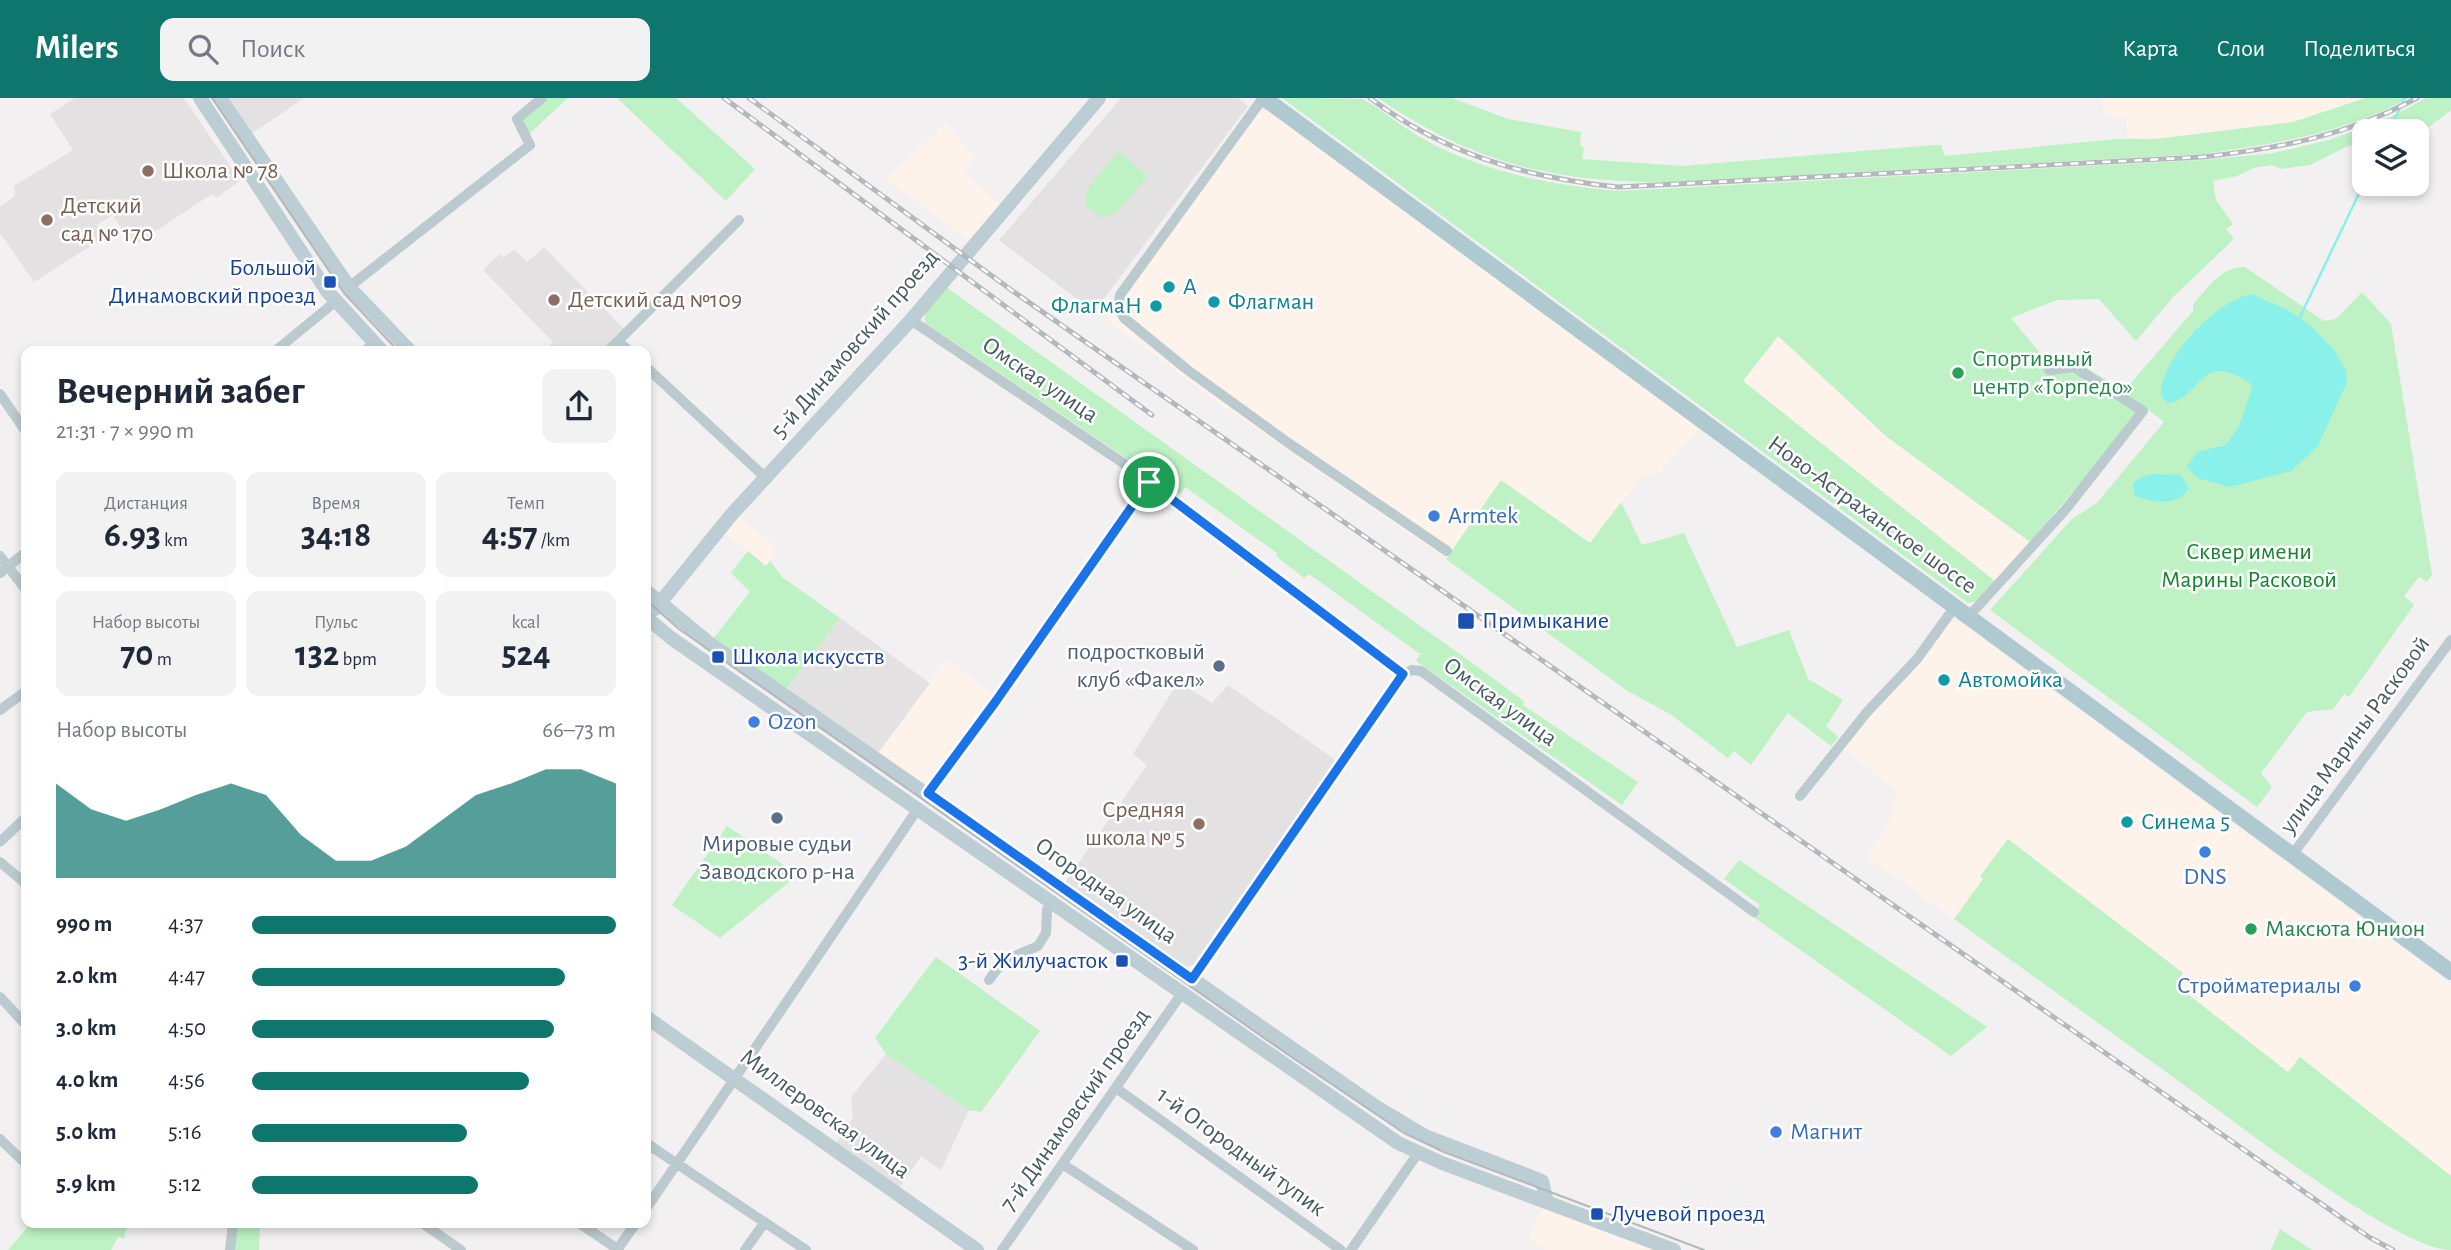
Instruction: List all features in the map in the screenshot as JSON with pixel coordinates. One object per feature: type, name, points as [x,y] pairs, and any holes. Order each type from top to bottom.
[{"type":"main road","name":"Ново-Астраханское шоссе","points":[[1264,98],[1970,615],[2451,972]]},
{"type":"street","points":[[200,98],[335,302],[371,346]]},
{"type":"street","points":[[220,98],[349,287],[405,346]]},
{"type":"street","points":[[349,287],[530,145],[517,119],[542,98]]},
{"type":"street","name":"5-й Динамовский проезд","points":[[651,612],[732,514],[911,320],[1099,98]]},
{"type":"street","points":[[1264,98],[1120,295],[1118,309],[1124,318],[1189,371],[1447,551]]},
{"type":"street","points":[[613,346],[739,220]]},
{"type":"street","points":[[281,346],[335,302]]},
{"type":"street","name":"Омская улица","points":[[911,320],[1149,482],[1403,674],[1412,670],[1421,671],[1754,912]]},
{"type":"street","points":[[618,341],[623,346]]},
{"type":"street","points":[[1970,615],[2066,509],[2143,411],[2074,367],[2049,370]]},
{"type":"street","points":[[651,372],[767,479]]},
{"type":"street","points":[[0,394],[21,425]]},
{"type":"street","points":[[928,793],[996,701],[1149,482]]},
{"type":"street","points":[[0,556],[4,570],[21,585]]},
{"type":"street","points":[[4,570],[21,556]]},
{"type":"street","name":"Огородная улица","points":[[651,596],[709,643],[1408,1127],[1542,1181],[1547,1202]]},
{"type":"street","points":[[1800,796],[1867,712],[1917,659],[1956,605]]},
{"type":"street","name":"Огородная улица","points":[[651,622],[1398,1143],[1674,1250]]},
{"type":"street","name":"улица Марины Расковой","points":[[2293,854],[2451,640]]},
{"type":"street","points":[[1192,979],[1403,674]]},
{"type":"street","points":[[0,710],[21,695]]},
{"type":"street","points":[[651,1201],[917,810]]},
{"type":"street","points":[[0,842],[21,822]]},
{"type":"street","points":[[0,862],[21,880]]},
{"type":"street","points":[[989,980],[1003,961],[1038,946],[1046,933],[1047,910],[1052,904]]},
{"type":"street","name":"7-й Динамовский проезд","points":[[1002,1250],[1182,993]]},
{"type":"street","points":[[0,998],[21,1019]]},
{"type":"street","name":"Миллеровская улица","points":[[651,1021],[976,1250]]},
{"type":"street","name":"1-й Огородный тупик","points":[[1116,1088],[1341,1250]]},
{"type":"street","points":[[0,1139],[21,1159]]},
{"type":"street","points":[[651,1146],[806,1250]]},
{"type":"street","points":[[1351,1250],[1418,1153]]},
{"type":"street","points":[[1064,1165],[1194,1250]]},
{"type":"street","points":[[744,1250],[765,1222]]},
{"type":"street","points":[[230,1250],[232,1228]]},
{"type":"street","points":[[429,1228],[461,1250]]},
{"type":"street","points":[[586,1228],[618,1250],[633,1228]]},
{"type":"shaded area","name":"Школа № 78","points":[[75,98],[184,98],[240,181],[216,198],[212,194],[133,246],[113,215],[97,225],[105,237],[34,282],[0,233],[0,207],[15,196],[14,186],[73,150],[50,114]]},
{"type":"shaded area","points":[[225,98],[304,98],[250,135]]},
{"type":"shaded area","points":[[1121,98],[1238,98],[1248,106],[1094,312],[999,240]]},
{"type":"shaded area","points":[[2102,98],[2365,99],[2293,122],[2155,139],[2128,138],[2126,117],[2105,116]]},
{"type":"shaded area","points":[[1269,111],[1699,429],[1659,473],[1642,476],[1591,543],[1502,480],[1446,559],[1216,401],[1105,318],[1255,114]]},
{"type":"shaded area","points":[[946,123],[975,158],[963,172],[1000,204],[969,241],[886,179]]},
{"type":"shaded area","name":"Детский сад №109","points":[[544,247],[625,330],[609,346],[549,346],[553,342],[483,270],[499,254],[504,258],[514,249],[527,262]]},
{"type":"shaded area","points":[[1779,336],[1887,437],[2030,542],[1995,581],[1743,381]]},
{"type":"shaded area","points":[[738,516],[778,548],[766,566],[725,533]]},
{"type":"shaded area","points":[[840,618],[930,683],[878,753],[784,692]]},
{"type":"shaded area","points":[[1957,620],[2451,984],[2451,1176],[2300,1057],[2288,1072],[2176,985],[2183,973],[2009,840],[1981,875],[1984,878],[1954,919],[1867,857],[1895,810],[1891,804],[1897,792],[1843,748],[1947,623]]},
{"type":"shaded area","points":[[947,658],[996,697],[929,780],[922,782],[878,753]]},
{"type":"shaded area","name":"Средняя школа № 5","points":[[1178,682],[1212,703],[1228,685],[1337,761],[1193,965],[1187,967],[1064,884],[1147,765],[1133,754]]},
{"type":"shaded area","points":[[886,1054],[969,1110],[941,1170],[921,1156],[899,1188],[836,1143],[853,1118],[851,1097]]},
{"type":"shaded area","points":[[1543,1207],[1657,1250],[1546,1250],[1528,1238]]},
{"type":"green space","points":[[547,98],[568,98],[529,134],[522,118]]},
{"type":"green space","points":[[617,98],[676,98],[755,169],[726,201]]},
{"type":"green space","name":"Сквер имени Марины Расковой","points":[[1282,98],[1362,99],[1420,137],[1492,168],[1542,181],[1619,191],[2204,160],[2274,153],[2329,140],[2352,131],[2352,145],[2310,165],[2281,169],[2272,165],[2253,168],[2237,176],[2213,181],[2216,200],[2233,224],[2226,229],[2234,239],[2174,296],[2136,341],[2099,299],[2057,300],[2011,318],[2050,365],[2077,362],[2124,391],[2193,311],[2193,305],[2204,292],[2215,280],[2236,268],[2245,267],[2324,321],[2336,319],[2362,292],[2391,324],[2432,575],[2427,582],[2419,577],[2404,596],[2414,605],[2349,697],[2344,694],[2333,709],[2307,712],[2261,773],[2272,787],[2257,807],[1990,610],[2072,519],[2097,503],[2164,422],[2145,407],[2030,542],[1887,437],[1778,336],[1743,381],[1995,581],[1978,601],[1968,603]]},
{"type":"green space","points":[[1378,98],[1452,98],[1508,119],[1581,132],[1580,144],[1584,149],[1582,159],[1682,166],[1934,145],[1941,145],[1945,156],[2116,139],[2155,139],[2293,122],[2365,98],[2409,98],[2335,128],[2283,141],[2203,154],[1669,182],[1588,178],[1516,165],[1482,154],[1414,121]]},
{"type":"green space","points":[[2426,98],[2451,98],[2451,110],[2429,127],[2429,119],[2386,119]]},
{"type":"green space","points":[[1119,151],[1148,176],[1115,214],[1101,217],[1087,207],[1085,192]]},
{"type":"green space","points":[[946,287],[1475,665],[1524,701],[1523,705],[1638,782],[1622,805],[1416,661],[1420,654],[1309,574],[1304,578],[1276,556],[1277,553],[1185,487],[1180,494],[925,323],[925,312]]},
{"type":"green space","points":[[1501,480],[1590,543],[1621,502],[1642,545],[1684,533],[1737,647],[1789,630],[1808,679],[1843,700],[1826,726],[1838,737],[1831,746],[1788,713],[1751,765],[1734,751],[1728,758],[1670,714],[1626,690],[1446,559]]},
{"type":"green space","points":[[748,551],[766,566],[770,561],[782,577],[840,618],[784,692],[712,640],[750,592],[731,573]]},
{"type":"green space","points":[[727,826],[798,875],[720,938],[672,905]]},
{"type":"green space","points":[[2008,839],[2183,973],[2176,985],[2288,1072],[2300,1057],[2451,1176],[2451,1250],[2427,1245],[2396,1230],[2322,1185],[1954,919],[1983,879],[1980,876]]},
{"type":"green space","points":[[1739,860],[1987,1027],[1951,1056],[1752,916],[1760,905],[1724,879]]},
{"type":"green space","points":[[936,957],[1040,1031],[981,1112],[969,1110],[886,1054],[875,1038]]},
{"type":"green space","points":[[27,1228],[127,1228],[124,1239],[118,1237],[111,1250],[8,1250]]},
{"type":"green space","points":[[236,1228],[260,1228],[259,1250],[234,1250]]},
{"type":"green space","points":[[2280,1229],[2312,1250],[2271,1250]]},
{"type":"water","points":[[2251,294],[2288,310],[2312,327],[2335,351],[2346,371],[2347,382],[2318,446],[2291,471],[2230,487],[2197,478],[2187,466],[2197,452],[2226,445],[2239,426],[2252,389],[2250,383],[2220,371],[2202,379],[2178,400],[2167,403],[2161,395],[2170,364],[2193,333],[2222,308]]},
{"type":"water","points":[[2153,474],[2181,475],[2189,488],[2178,499],[2171,501],[2135,496],[2133,484],[2141,477]]},
{"type":"waterway","points":[[2395,119],[2405,98]]},
{"type":"waterway","points":[[2299,319],[2358,196]]},
{"type":"tram line","points":[[212,98],[344,293],[393,346]]},
{"type":"tram line","points":[[651,604],[679,629],[1404,1133],[1444,1152],[1704,1250]]},
{"type":"railway","points":[[724,98],[1152,415]]},
{"type":"railway","points":[[749,98],[1014,292],[2369,1237],[2393,1250]]},
{"type":"railway","points":[[1370,98],[1427,134],[1488,160],[1551,177],[1618,187],[2202,157],[2286,144],[2339,131],[2417,98]]},
{"type":"place","name":"Школа № 78","points":[[148,171]]},
{"type":"place","name":"Детский сад № 170","points":[[47,220]]},
{"type":"place","name":"Большой Динамовский проезд","points":[[330,282]]},
{"type":"place","name":"A","points":[[1169,287]]},
{"type":"place","name":"Детский сад №109","points":[[554,300]]},
{"type":"place","name":"Флагман","points":[[1214,302]]},
{"type":"place","name":"ФлагмаН","points":[[1156,306]]},
{"type":"place","name":"Спортивный центр «Торпедо»","points":[[1958,373]]},
{"type":"place","name":"Armtek","points":[[1434,516]]},
{"type":"place","name":"Примыкание","points":[[1466,621]]},
{"type":"place","name":"Школа искусств","points":[[718,657]]},
{"type":"place","name":"подростковый клуб «Факел»","points":[[1219,666]]},
{"type":"place","name":"Автомойка","points":[[1944,680]]},
{"type":"place","name":"Ozon","points":[[754,722]]},
{"type":"place","name":"Мировые судьи Заводского р-на","points":[[777,818]]},
{"type":"place","name":"Синема 5","points":[[2127,822]]},
{"type":"place","name":"Средняя школа № 5","points":[[1199,824]]},
{"type":"place","name":"DNS","points":[[2205,852]]},
{"type":"place","name":"Максюта Юнион","points":[[2251,929]]},
{"type":"place","name":"3-й Жилучасток","points":[[1122,961]]},
{"type":"place","name":"Стройматериалы","points":[[2355,986]]},
{"type":"place","name":"Магнит","points":[[1776,1132]]},
{"type":"place","name":"Лучевой проезд","points":[[1597,1214]]},
{"type":"route","points":[[1149,482],[1403,674],[1192,979],[928,793],[996,701],[1149,482]]}]
